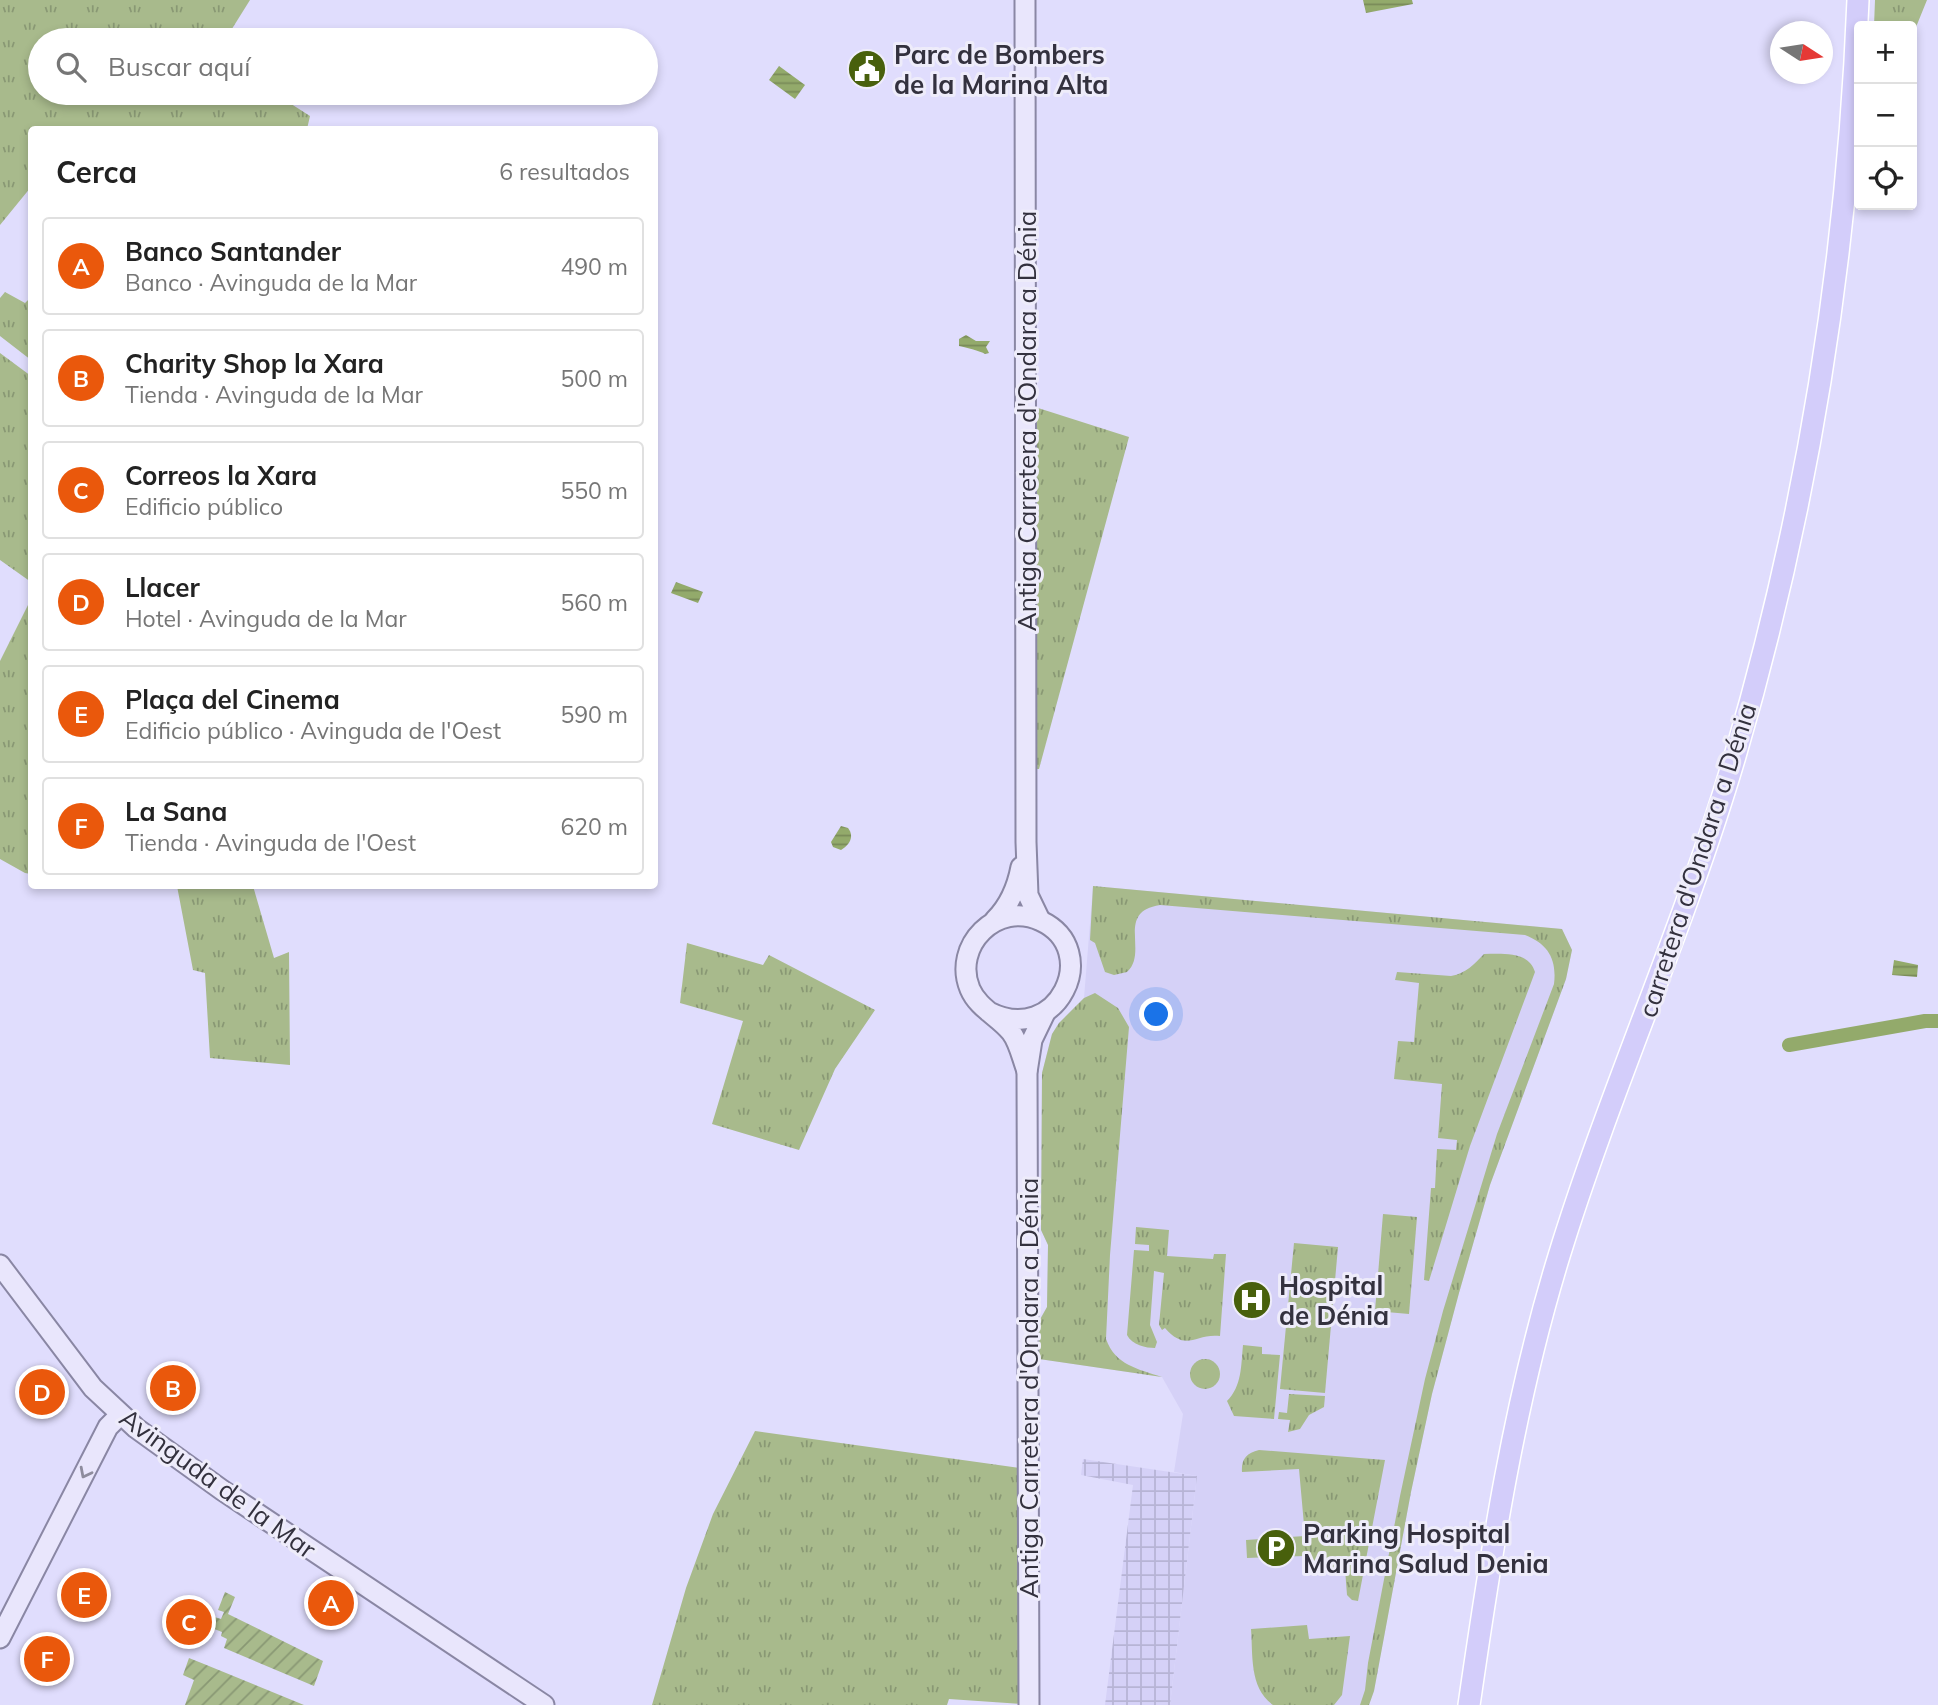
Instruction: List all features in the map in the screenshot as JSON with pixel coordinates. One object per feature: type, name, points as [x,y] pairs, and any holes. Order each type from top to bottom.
[{"type":"main road","name":"carretera d'Ondara a Dénia","points":[[1469,1705],[1493,1545],[1522,1398],[1545,1303],[1586,1177],[1692,891],[1735,755],[1774,610],[1813,421],[1827,335],[1846,183],[1858,0]]},
{"type":"main road","points":[[1457,1705],[1483,1523],[1518,1362],[1541,1279],[1570,1194],[1586,1177]]},
{"type":"main road","points":[[1481,1705],[1519,1448],[1522,1398]]},
{"type":"street","name":"Antiga Carretera d'Ondara a Dénia","points":[[1025,0],[1026,842],[1028,895],[1040,920]]},
{"type":"street","name":"Antiga Carretera d'Ondara a Dénia","points":[[995,920],[1006,909],[1017,886],[1026,842]]},
{"type":"street","points":[[1025,916],[1040,920],[1062,940],[1070,963],[1066,989],[1045,1013],[1023,1020],[1000,1017],[989,1012],[971,991],[966,978],[965,963],[973,940],[995,920],[1025,916]]},
{"type":"street","name":"Antiga Carretera d'Ondara a Dénia","points":[[989,1012],[1011,1032],[1027,1072]]},
{"type":"street","name":"Antiga Carretera d'Ondara a Dénia","points":[[1029,1705],[1027,1072],[1032,1040],[1045,1013]]},
{"type":"street","name":"Avinguda de la Mar","points":[[0,1265],[93,1388],[120,1415],[222,1490],[544,1705]]},
{"type":"street","points":[[0,1638],[108,1427],[120,1415]]},
{"type":"shaded area","points":[[1363,0],[1412,0],[1413,4],[1366,13]]},
{"type":"shaded area","points":[[779,66],[805,85],[795,99],[769,80]]},
{"type":"shaded area","points":[[966,335],[976,341],[990,341],[986,347],[989,353],[959,346],[959,339]]},
{"type":"shaded area","points":[[676,582],[703,592],[698,603],[671,593]]},
{"type":"shaded area","points":[[841,826],[848,828],[851,838],[841,850],[833,847],[831,842]]},
{"type":"shaded area","name":"Hospital de Dénia","points":[[1093,886],[1562,929],[1572,950],[1566,979],[1490,1185],[1459,1293],[1432,1394],[1374,1691],[1369,1705],[1170,1705],[1197,1476],[1174,1472],[1183,1414],[1162,1377],[1039,1359],[1038,1323],[1047,1307],[1048,1245],[1041,1230],[1042,1073],[1052,1034],[1084,998]]},
{"type":"shaded area","points":[[1894,960],[1918,965],[1917,977],[1892,975]]},
{"type":"shaded area","points":[[1083,1459],[1197,1476],[1170,1705],[1105,1705],[1133,1485],[1081,1475]]},
{"type":"green space","points":[[0,0],[250,0],[232,28],[28,28],[28,105],[293,105],[310,116],[308,126],[28,126],[28,191],[0,225]]},
{"type":"green space","points":[[1875,0],[1927,0],[1917,25],[1917,21],[1874,21]]},
{"type":"green space","points":[[5,292],[25,303],[28,300],[28,358],[0,336],[0,298]]},
{"type":"green space","points":[[0,353],[28,374],[28,580],[0,560]]},
{"type":"green space","points":[[1035,407],[1129,437],[1039,769],[1035,769]]},
{"type":"green space","points":[[28,605],[28,874],[0,859],[0,661]]},
{"type":"green space","points":[[1093,886],[1562,929],[1572,950],[1566,979],[1490,1185],[1459,1293],[1432,1394],[1374,1691],[1369,1705],[1360,1705],[1425,1379],[1497,1134],[1554,984],[1552,960],[1540,943],[1525,935],[1160,905],[1147,909],[1139,916],[1133,964],[1127,972],[1114,975],[1105,972],[1095,943],[1090,940]]},
{"type":"green space","points":[[178,889],[254,889],[274,958],[289,952],[290,1065],[210,1058],[205,973],[193,970]]},
{"type":"green space","points":[[687,943],[763,965],[769,955],[875,1010],[835,1069],[799,1150],[712,1124],[743,1021],[680,1003]]},
{"type":"green space","points":[[1484,954],[1521,957],[1532,965],[1535,972],[1470,1146],[1429,1281],[1424,1280],[1431,1188],[1435,1188],[1437,1149],[1456,1150],[1457,1140],[1438,1138],[1442,1084],[1394,1079],[1398,1041],[1414,1042],[1419,983],[1395,980],[1397,972],[1457,975]]},
{"type":"green space","points":[[1095,993],[1118,1008],[1129,1027],[1110,1255],[1106,1339],[1115,1355],[1128,1365],[1162,1377],[1039,1359],[1038,1323],[1047,1307],[1048,1245],[1041,1230],[1042,1073],[1052,1034],[1059,1023],[1084,998]]},
{"type":"green space","points":[[1383,1214],[1417,1217],[1409,1314],[1375,1311]]},
{"type":"green space","points":[[1136,1227],[1169,1230],[1167,1256],[1213,1259],[1214,1254],[1226,1254],[1220,1336],[1185,1341],[1165,1328],[1162,1330],[1159,1325],[1164,1273],[1154,1271],[1150,1325],[1157,1342],[1155,1348],[1140,1345],[1129,1338],[1127,1335],[1134,1250],[1149,1251],[1149,1245],[1135,1244]]},
{"type":"green space","points":[[1294,1243],[1338,1247],[1325,1393],[1280,1389]]},
{"type":"green space","points":[[1243,1345],[1262,1347],[1262,1354],[1280,1355],[1274,1419],[1234,1416],[1227,1401],[1238,1382]]},
{"type":"green space","points":[[1205,1359],[1211,1360],[1219,1368],[1219,1380],[1211,1388],[1205,1389],[1199,1388],[1191,1380],[1190,1374],[1191,1368],[1199,1360]]},
{"type":"green space","points":[[1289,1394],[1325,1396],[1324,1407],[1309,1415],[1300,1429],[1288,1432],[1290,1420],[1278,1419],[1279,1412],[1287,1413]]},
{"type":"green space","points":[[755,1431],[1019,1468],[1023,1704],[949,1699],[947,1705],[652,1705],[686,1588],[713,1514]]},
{"type":"green space","points":[[1259,1450],[1385,1460],[1358,1601],[1347,1595],[1345,1569],[1305,1571],[1304,1556],[1247,1558],[1246,1540],[1305,1536],[1299,1469],[1242,1472],[1245,1458]]},
{"type":"green space","points":[[225,1592],[235,1597],[228,1614],[323,1661],[314,1686],[224,1648],[227,1639],[221,1636],[222,1632],[204,1625],[208,1615],[221,1619],[224,1612],[218,1610]]},
{"type":"green space","points":[[1307,1625],[1309,1639],[1350,1636],[1342,1695],[1334,1705],[1273,1705],[1265,1698],[1256,1680],[1251,1629]]},
{"type":"green space","points":[[189,1658],[304,1705],[185,1705],[194,1680],[183,1675]]},
{"type":"waterway","points":[[1789,1045],[1938,1021]]},
{"type":"place","name":"Parc de Bombers de la Marina Alta","points":[[867,69]]},
{"type":"place","name":"Hospital de Dénia","points":[[1252,1300]]},
{"type":"place","name":"Charity Shop la Xara","points":[[173,1388]]},
{"type":"place","name":"Llacer","points":[[42,1392]]},
{"type":"place","name":"Parking Hospital Marina Salud Denia","points":[[1276,1548]]},
{"type":"place","name":"Plaça del Cinema","points":[[84,1595]]},
{"type":"place","name":"Banco Santander","points":[[331,1603]]},
{"type":"place","name":"Correos la Xara","points":[[189,1622]]},
{"type":"place","name":"La Sana","points":[[47,1659]]}]
